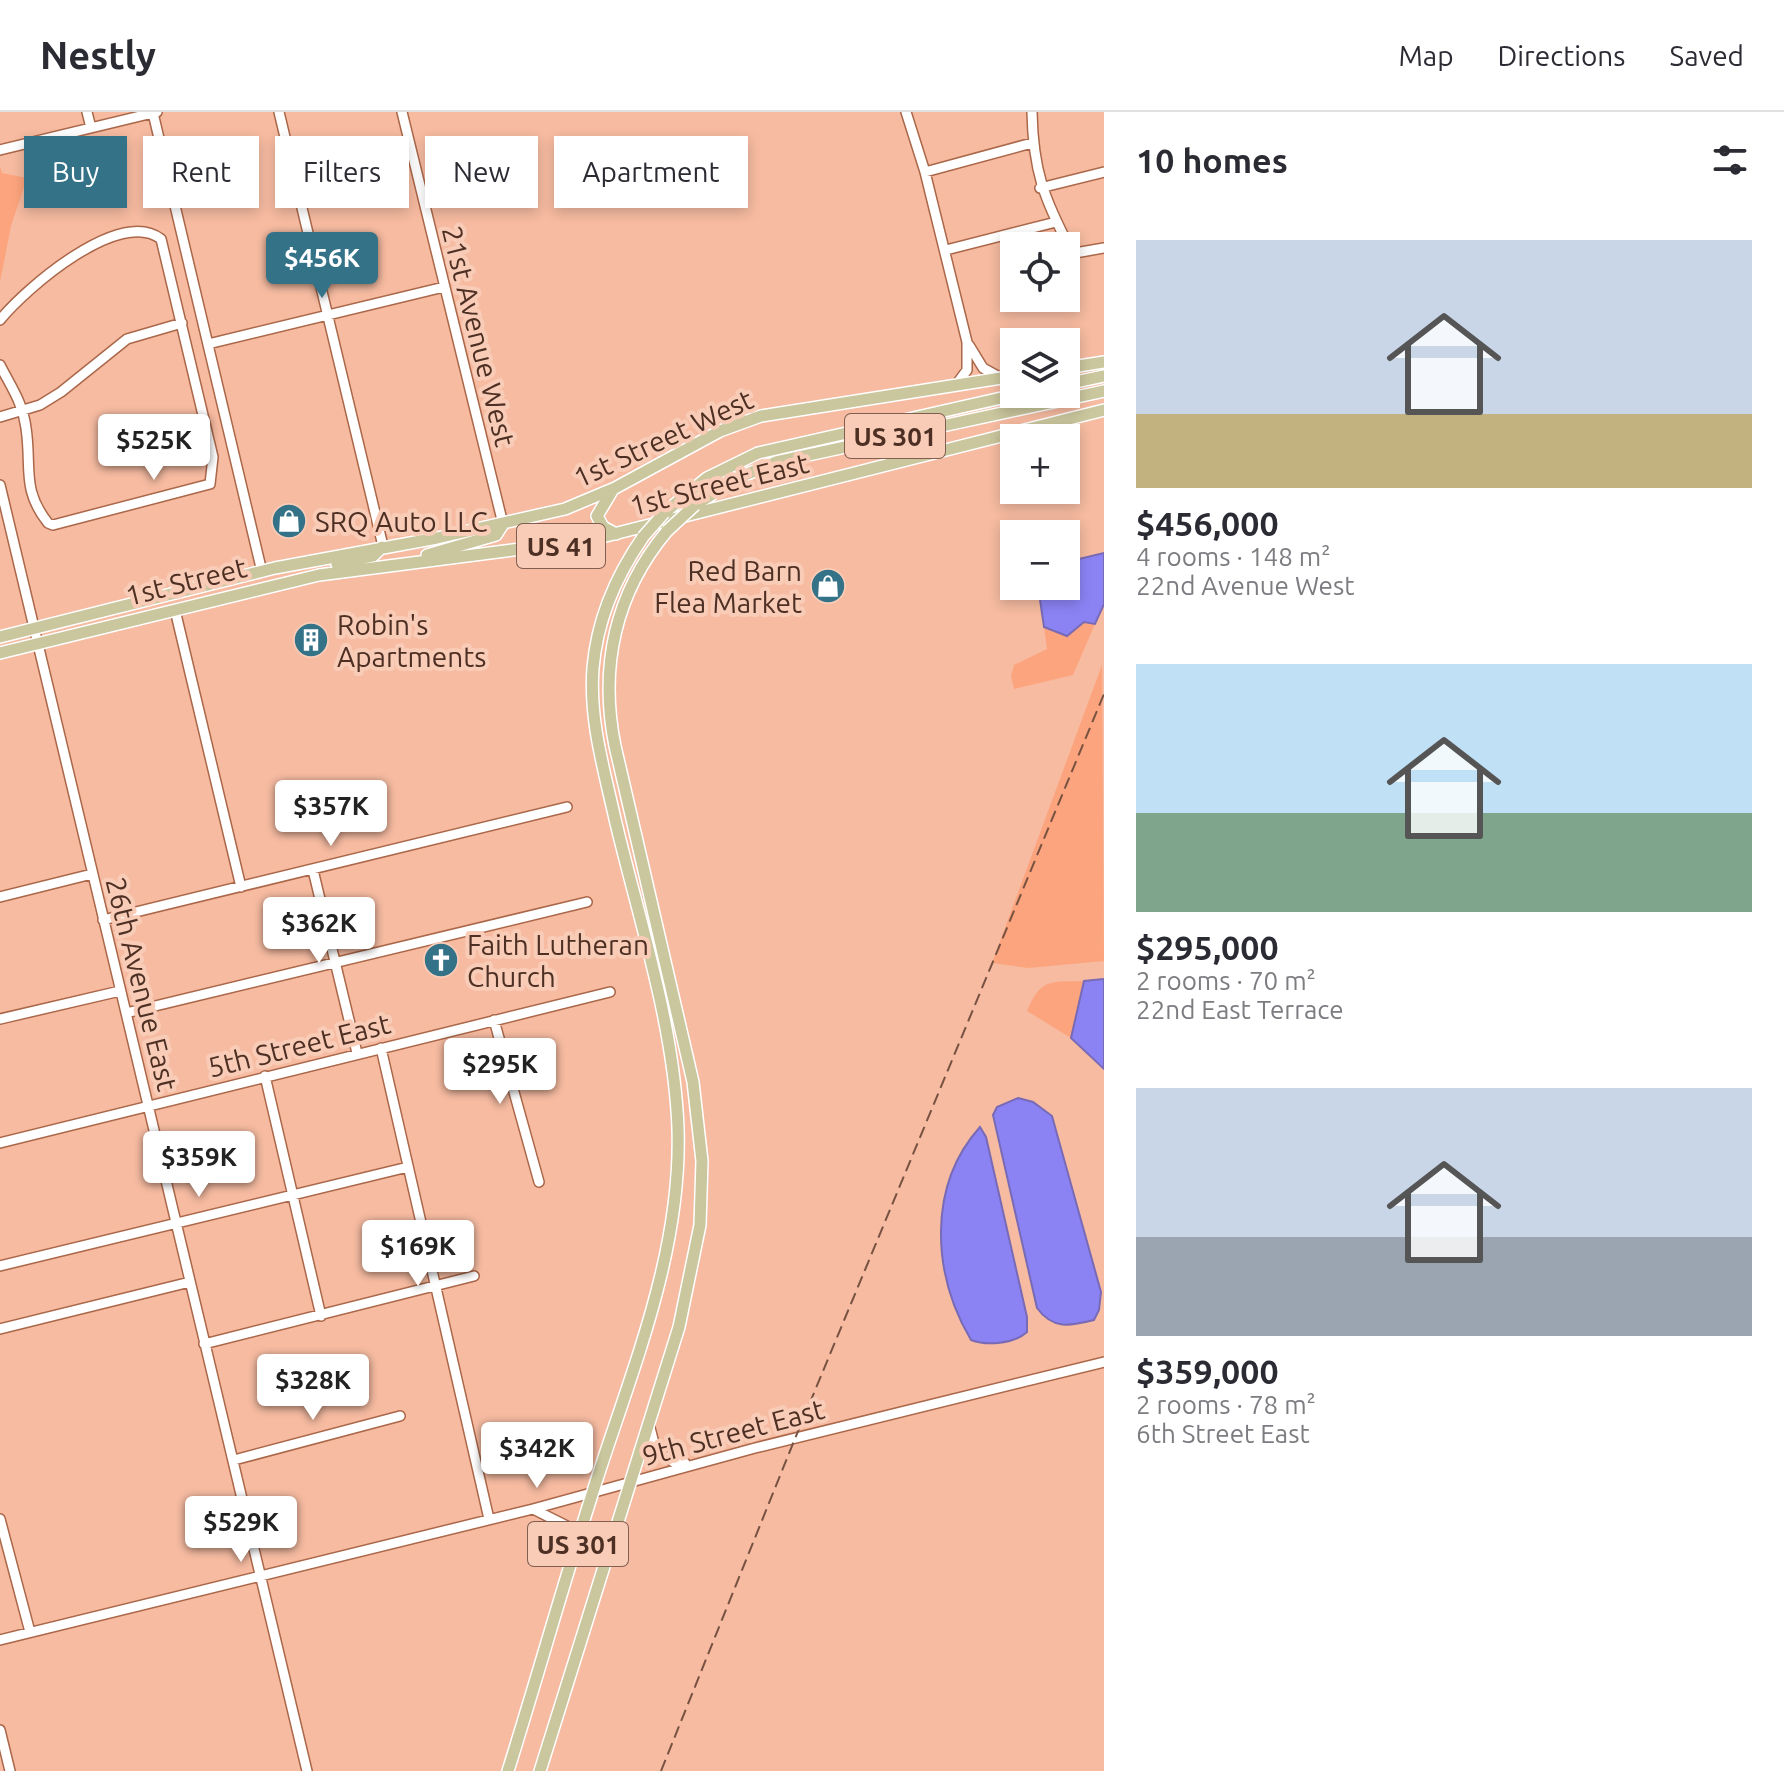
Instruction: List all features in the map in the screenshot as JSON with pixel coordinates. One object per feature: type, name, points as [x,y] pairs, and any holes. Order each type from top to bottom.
[{"type":"main road","points":[[1080,366],[1104,362]]},
{"type":"main road","points":[[1080,381],[1104,376]]},
{"type":"main road","name":"1st Street West","points":[[383,546],[565,509],[615,488],[707,438],[754,418],[1000,378]]},
{"type":"main road","name":"US 301","points":[[540,1771],[649,1424],[697,1253],[702,1194],[701,1141],[687,1053],[612,733],[608,678],[613,636],[626,597],[645,560],[667,531],[695,505],[738,478],[776,462],[1104,391]]},
{"type":"main road","name":"1st Street West","points":[[593,1490],[660,1281],[677,1176],[678,1128],[670,1057],[599,749],[592,693],[595,651],[605,610],[621,572],[643,537],[664,513],[707,478],[758,453],[1000,398]]},
{"type":"main road","name":"1st Street East","points":[[386,564],[520,552],[616,534],[1104,410]]},
{"type":"main road","points":[[615,488],[600,505],[597,516],[603,527],[616,534]]},
{"type":"main road","points":[[232,594],[260,581],[371,557],[383,546],[393,557],[412,561],[496,535],[503,524]]},
{"type":"main road","name":"1st Street","points":[[0,637],[262,572],[383,546]]},
{"type":"main road","name":"1st Street","points":[[0,653],[232,594],[386,564]]},
{"type":"main road","name":"US 301","points":[[508,1771],[593,1490]]},
{"type":"street","points":[[87,112],[91,128]]},
{"type":"street","points":[[1,146],[155,112],[262,572]]},
{"type":"street","points":[[279,112],[383,546]]},
{"type":"street","name":"21st Avenue West","points":[[402,112],[503,524]]},
{"type":"street","points":[[906,112],[946,250],[967,342],[967,370],[956,385]]},
{"type":"street","points":[[1032,112],[1032,143],[1040,188],[1056,222],[1075,253],[1104,248]]},
{"type":"street","points":[[925,172],[1032,143]]},
{"type":"street","points":[[1040,188],[1104,172]]},
{"type":"street","points":[[946,250],[1056,222]]},
{"type":"street","points":[[0,320],[41,278],[102,241],[142,230],[151,231],[161,239],[182,323],[213,457],[210,484],[53,525],[48,523],[29,492],[23,410],[0,365]]},
{"type":"street","points":[[208,344],[444,287]]},
{"type":"street","points":[[0,417],[61,392],[127,339],[182,323]]},
{"type":"street","points":[[967,342],[983,368],[1000,377]]},
{"type":"street","name":"26th Avenue East","points":[[0,485],[307,1771]]},
{"type":"street","points":[[175,610],[241,887]]},
{"type":"street","points":[[103,920],[567,807]]},
{"type":"street","points":[[313,870],[357,1053]]},
{"type":"street","points":[[0,897],[92,874]]},
{"type":"street","points":[[126,1013],[587,902]]},
{"type":"street","points":[[0,1019],[120,991]]},
{"type":"street","name":"5th Street East","points":[[0,1143],[610,992]]},
{"type":"street","points":[[494,1020],[539,1182]]},
{"type":"street","points":[[381,1048],[489,1519]]},
{"type":"street","points":[[265,1076],[321,1316]]},
{"type":"street","points":[[0,1266],[175,1221],[408,1167]]},
{"type":"street","points":[[204,1344],[474,1276]]},
{"type":"street","points":[[0,1329],[190,1282]]},
{"type":"street","name":"9th Street East","points":[[0,1640],[533,1509],[593,1490],[1104,1362]]},
{"type":"street","points":[[234,1460],[400,1416]]},
{"type":"street","points":[[649,1424],[652,1441],[663,1458],[675,1463],[700,1463]]},
{"type":"street","points":[[533,1509],[567,1526],[576,1552]]},
{"type":"street","points":[[0,1519],[30,1632]]},
{"type":"street","points":[[0,1730],[10,1771]]},
{"type":"shaded area","points":[[0,166],[2,173],[24,177],[24,187],[11,226],[0,282]]},
{"type":"shaded area","points":[[1104,553],[1104,604],[1095,624],[1084,622],[1067,636],[1044,627],[1040,600],[1080,600],[1080,559]]},
{"type":"shaded area","points":[[1085,622],[1095,624],[1073,675],[1014,689],[1011,676],[1014,665],[1047,649],[1044,627],[1064,633]]},
{"type":"shaded area","points":[[1102,665],[1104,961],[1028,968],[992,963]]},
{"type":"shaded area","points":[[1104,979],[1104,1069],[1071,1038],[1084,981]]},
{"type":"shaded area","points":[[1084,981],[1071,1038],[1027,1011],[1042,987],[1055,982]]},
{"type":"shaded area","points":[[1018,1098],[1033,1102],[1052,1116],[1101,1292],[1099,1310],[1094,1320],[1077,1324],[1056,1323],[1037,1308],[993,1115],[997,1107]]},
{"type":"shaded area","points":[[980,1127],[986,1137],[1027,1317],[1027,1332],[1000,1343],[971,1340],[948,1287],[943,1259],[941,1231],[951,1176],[963,1150]]},
{"type":"railway","points":[[661,1771],[794,1441],[1104,694]]},
{"type":"place","name":"SRQ Auto LLC","points":[[289,521]]},
{"type":"place","name":"Red Barn Flea Market","points":[[828,586]]},
{"type":"place","name":"Robin's Apartments","points":[[311,640]]},
{"type":"place","name":"Faith Lutheran Church","points":[[441,960]]}]
